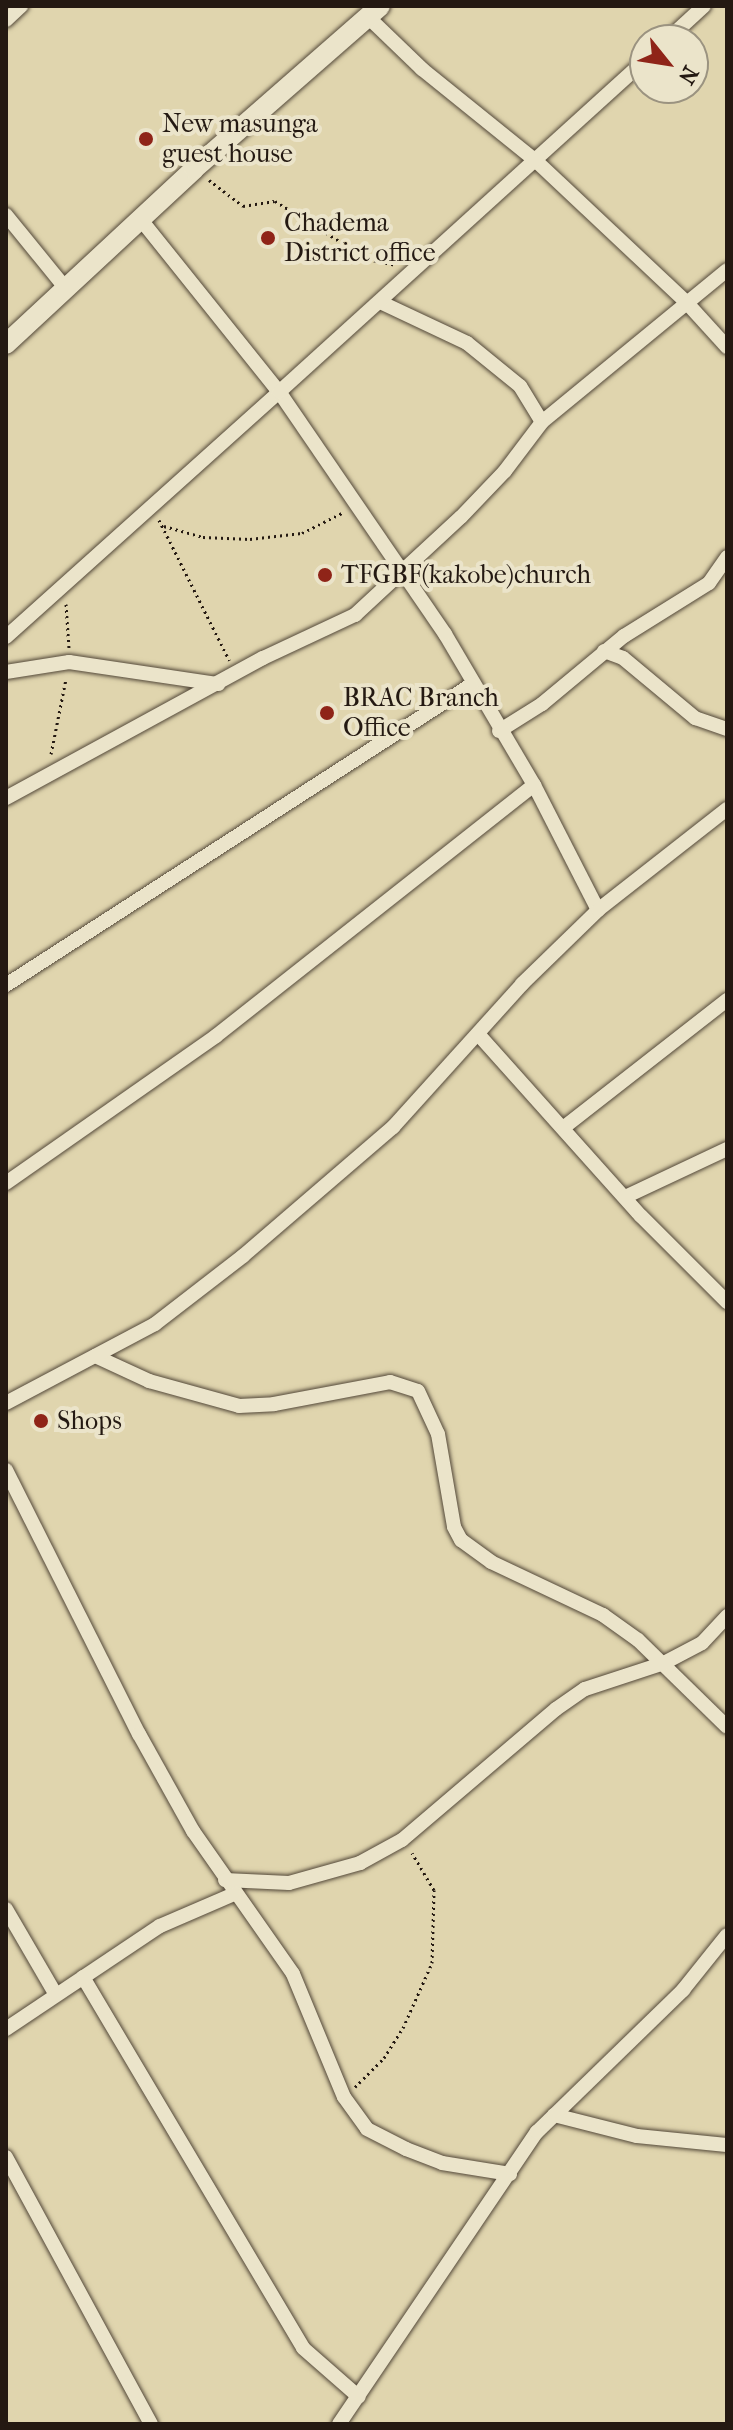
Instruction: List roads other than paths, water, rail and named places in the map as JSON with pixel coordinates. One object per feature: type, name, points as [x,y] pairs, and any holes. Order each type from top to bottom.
[{"type":"main road","points":[[6,344],[142,221],[194,169],[374,12]]},
{"type":"street","points":[[6,20],[21,6]]},
{"type":"street","points":[[684,24],[704,6]]},
{"type":"street","points":[[374,12],[422,69],[536,161],[686,302],[727,347]]},
{"type":"street","points":[[6,637],[629,75]]},
{"type":"street","points":[[6,215],[67,290]]},
{"type":"street","points":[[142,221],[279,392],[445,634],[471,685],[534,785],[598,910]]},
{"type":"street","points":[[6,798],[235,674],[355,615],[505,471],[542,422],[727,270]]},
{"type":"street","points":[[380,302],[467,343],[520,386],[542,422]]},
{"type":"street","points":[[499,731],[542,704],[604,651],[709,583],[727,557]]},
{"type":"street","points":[[604,651],[623,658],[695,718],[727,729]]},
{"type":"street","points":[[6,672],[69,662],[218,684]]},
{"type":"street","points":[[6,985],[471,685]]},
{"type":"street","points":[[6,1183],[216,1036],[534,785]]},
{"type":"street","points":[[6,1403],[155,1324],[243,1256],[393,1127],[598,910],[727,809]]},
{"type":"street","points":[[563,1128],[727,1000]]},
{"type":"street","points":[[478,1034],[625,1197],[727,1302]]},
{"type":"street","points":[[625,1197],[727,1149]]},
{"type":"street","points":[[95,1356],[149,1381],[239,1406],[274,1404],[390,1382],[418,1391],[429,1405],[438,1434],[454,1527],[461,1540],[491,1562],[603,1615],[664,1663],[727,1727]]},
{"type":"street","points":[[6,1470],[139,1734],[225,1880],[293,1974],[344,2097],[367,2129],[406,2149],[442,2163],[510,2174]]},
{"type":"street","points":[[225,1880],[289,1883],[332,1875],[402,1840],[556,1709],[585,1689],[664,1663],[702,1643],[727,1616]]},
{"type":"street","points":[[6,2029],[160,1926],[234,1894]]},
{"type":"street","points":[[6,1909],[56,1995]]},
{"type":"street","points":[[339,2424],[510,2174],[554,2115],[683,1990],[727,1935]]},
{"type":"street","points":[[83,1977],[303,2348],[359,2397]]},
{"type":"street","points":[[554,2115],[637,2136],[727,2145]]},
{"type":"street","points":[[6,2157],[151,2424]]},
{"type":"place","name":"New masunga guest house","points":[[146,139]]},
{"type":"place","name":"Chadema District office","points":[[268,238]]},
{"type":"place","name":"TFGBF(kakobe)church","points":[[325,575]]},
{"type":"place","name":"BRAC Branch Office","points":[[327,713]]},
{"type":"place","name":"Shops","points":[[41,1421]]}]
